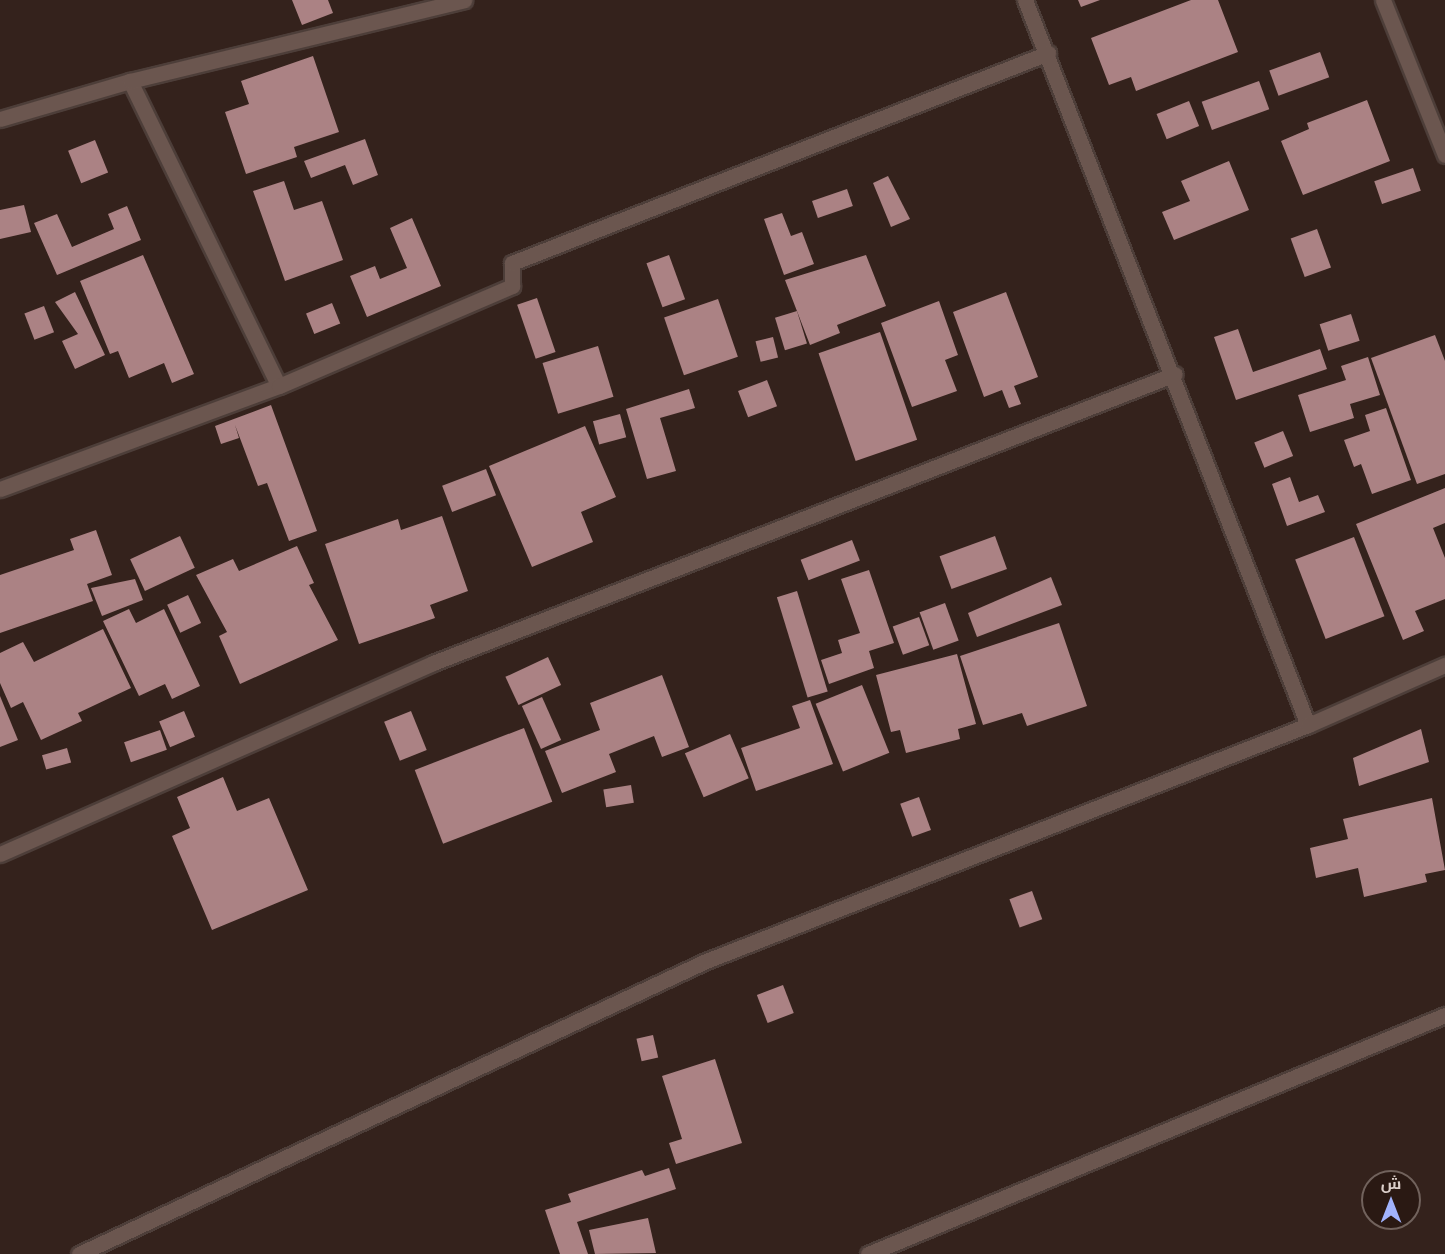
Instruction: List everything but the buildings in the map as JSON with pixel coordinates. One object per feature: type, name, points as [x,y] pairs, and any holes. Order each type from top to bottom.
[{"type":"street","points":[[0,119],[130,81],[464,0]]},
{"type":"street","points":[[1025,0],[1175,375],[1308,725]]},
{"type":"street","points":[[1383,0],[1445,155]]},
{"type":"street","points":[[0,489],[279,386],[512,286],[512,263],[1048,53]]},
{"type":"street","points":[[130,81],[279,386]]},
{"type":"street","points":[[0,854],[433,663],[1175,375]]},
{"type":"street","points":[[79,1254],[706,961],[1308,725],[1445,665]]},
{"type":"street","points":[[868,1254],[1445,1015]]}]
